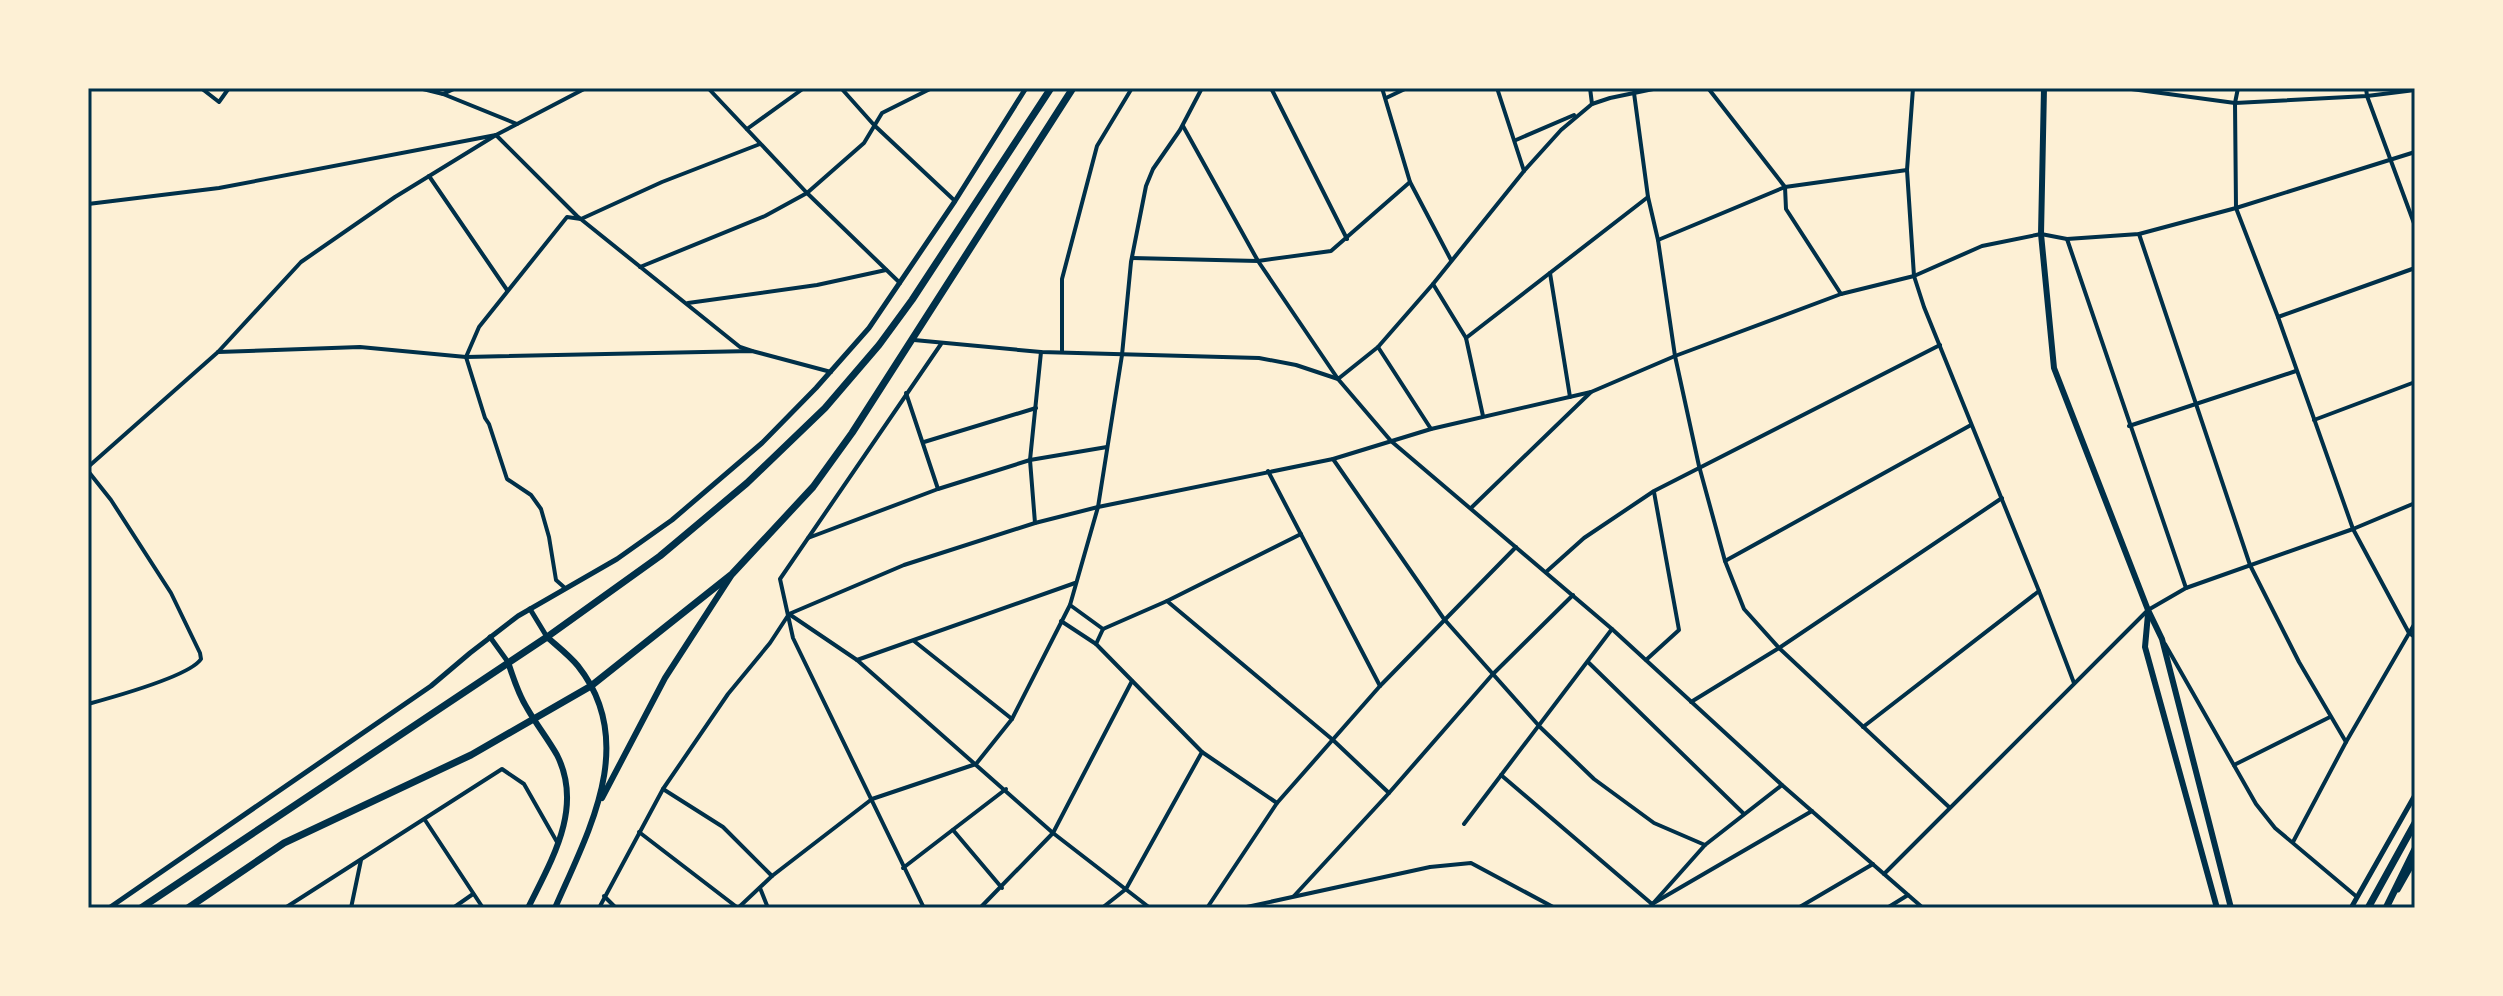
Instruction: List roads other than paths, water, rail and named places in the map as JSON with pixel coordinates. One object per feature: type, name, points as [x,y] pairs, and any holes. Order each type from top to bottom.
[{"type":"main road","points":[[141,908],[547,637],[660,556],[747,483],[825,408],[879,345],[1051,88]]},
{"type":"main road","points":[[188,908],[284,843],[471,755],[591,686],[732,574],[813,487],[868,410],[1073,88]]},
{"type":"main road","points":[[2044,88],[2041,234],[2054,368],[2162,639],[2231,908]]},
{"type":"main road","points":[[597,808],[665,678],[732,574]]},
{"type":"main road","points":[[2148,610],[2145,647],[2217,908]]},
{"type":"main road","points":[[547,637],[575,662],[591,686],[607,738],[606,765],[597,808],[555,908]]},
{"type":"main road","points":[[508,662],[522,699],[556,755],[567,786],[567,813],[558,844],[528,908]]},
{"type":"main road","points":[[2368,908],[2415,823]]},
{"type":"main road","points":[[2387,908],[2415,849]]},
{"type":"street","points":[[201,88],[219,102],[229,88]]},
{"type":"street","points":[[419,88],[443,94],[517,124]]},
{"type":"street","points":[[443,94],[456,88]]},
{"type":"street","points":[[88,704],[177,675],[192,668],[201,659],[171,593],[88,469],[218,352],[301,262],[496,135],[586,88]]},
{"type":"street","points":[[708,88],[807,193],[900,283]]},
{"type":"street","points":[[747,129],[804,88]]},
{"type":"street","points":[[841,88],[874,125],[955,201]]},
{"type":"street","points":[[640,267],[765,216],[807,193],[864,143],[882,113],[932,88]]},
{"type":"street","points":[[109,908],[431,686],[490,637],[530,609],[617,559],[684,510],[762,443],[869,328],[955,201],[1026,88]]},
{"type":"street","points":[[1062,352],[1062,279],[1097,146],[1132,88]]},
{"type":"street","points":[[639,832],[738,908],[772,876],[872,799],[976,764],[1012,719],[1070,605],[1098,507],[1122,355],[1132,258],[1149,178],[1183,125],[1202,88]]},
{"type":"street","points":[[1271,88],[1347,239]]},
{"type":"street","points":[[1382,88],[1410,182],[1451,260]]},
{"type":"street","points":[[1386,98],[1407,88]]},
{"type":"street","points":[[1497,88],[1524,171]]},
{"type":"street","points":[[1590,88],[1592,104]]},
{"type":"street","points":[[1338,379],[1378,347],[1561,130],[1592,104],[1658,88]]},
{"type":"street","points":[[1708,88],[1785,187],[1786,209],[1841,294]]},
{"type":"street","points":[[1913,88],[1907,170],[1914,276],[2074,683]]},
{"type":"street","points":[[2124,88],[2235,103],[2367,96],[2415,90]]},
{"type":"street","points":[[2238,88],[2235,103],[2236,208],[2353,529],[2409,633],[2415,637]]},
{"type":"street","points":[[2366,88],[2415,226]]},
{"type":"street","points":[[1634,93],[1675,356],[1699,466],[1725,561],[1744,609],[1779,648],[1949,807]]},
{"type":"street","points":[[1515,140],[1580,113]]},
{"type":"street","points":[[1183,125],[1258,261],[1338,379],[1391,441],[1612,629],[1782,785],[1923,908]]},
{"type":"street","points":[[88,204],[219,188],[496,135]]},
{"type":"street","points":[[496,135],[581,219],[740,347],[831,372]]},
{"type":"street","points":[[565,588],[556,580],[541,509],[531,495],[507,479],[466,357],[479,327],[567,217],[581,219],[662,182],[760,144]]},
{"type":"street","points":[[599,908],[663,789],[728,694],[770,643],[789,614],[904,565],[1035,523],[1098,507],[1333,459],[1431,429],[1591,392],[1675,356],[1841,294],[1914,276],[1982,246],[2041,234],[2067,239],[2139,234],[2236,208],[2415,152]]},
{"type":"street","points":[[1658,240],[1785,187],[1907,170]]},
{"type":"street","points":[[429,176],[507,290]]},
{"type":"street","points":[[1132,258],[1258,261],[1331,251],[1410,182]]},
{"type":"street","points":[[1466,338],[1648,197]]},
{"type":"street","points":[[2139,234],[2250,565],[2299,662],[2346,742]]},
{"type":"street","points":[[2067,239],[2186,588]]},
{"type":"street","points":[[2278,317],[2415,268]]},
{"type":"street","points":[[688,303],[817,285],[888,270]]},
{"type":"street","points":[[1550,272],[1570,397]]},
{"type":"street","points":[[1433,284],[1466,338],[1483,416]]},
{"type":"street","points":[[913,340],[1041,352],[1259,358],[1296,365],[1338,379]]},
{"type":"street","points":[[924,908],[793,638],[780,579],[942,343]]},
{"type":"street","points":[[1546,572],[1584,538],[1654,491],[1940,345]]},
{"type":"street","points":[[218,352],[360,347],[466,357],[752,351]]},
{"type":"street","points":[[1378,347],[1431,429]]},
{"type":"street","points":[[1035,523],[1030,460],[1041,352]]},
{"type":"street","points":[[2129,426],[2296,371]]},
{"type":"street","points":[[2314,420],[2415,382]]},
{"type":"street","points":[[1471,508],[1591,392]]},
{"type":"street","points":[[906,393],[938,489]]},
{"type":"street","points":[[924,442],[1036,408]]},
{"type":"street","points":[[1725,561],[1972,425]]},
{"type":"street","points":[[807,538],[938,489],[1030,460],[1107,447]]},
{"type":"street","points":[[1333,459],[1444,619],[1540,727],[1594,779],[1654,823],[1705,845]]},
{"type":"street","points":[[1268,471],[1380,686]]},
{"type":"street","points":[[1646,660],[1679,630],[1654,491]]},
{"type":"street","points":[[1691,702],[1779,648],[2002,498]]},
{"type":"street","points":[[1884,874],[2148,610],[2186,588],[2353,529],[2415,503]]},
{"type":"street","points":[[1096,644],[1103,629],[1167,601],[1301,534]]},
{"type":"street","points":[[1207,908],[1277,803],[1380,686],[1516,547]]},
{"type":"street","points":[[857,660],[1075,583]]},
{"type":"street","points":[[1863,727],[2039,591]]},
{"type":"street","points":[[1294,896],[1492,675],[1573,595]]},
{"type":"street","points":[[1167,601],[1333,740],[1389,793]]},
{"type":"street","points":[[1070,605],[1103,629]]},
{"type":"street","points":[[530,609],[547,637]]},
{"type":"street","points":[[789,614],[857,660],[1053,833],[1150,908]]},
{"type":"street","points":[[1061,621],[1096,644],[1202,752],[1277,803]]},
{"type":"street","points":[[2293,842],[2415,623]]},
{"type":"street","points":[[1464,824],[1612,629]]},
{"type":"street","points":[[490,637],[508,662]]},
{"type":"street","points":[[2162,639],[2256,804],[2275,828],[2357,897]]},
{"type":"street","points":[[913,641],[1012,719]]},
{"type":"street","points":[[1588,662],[1743,813]]},
{"type":"street","points":[[980,908],[1053,833],[1132,681]]},
{"type":"street","points":[[2234,765],[2330,717]]},
{"type":"street","points":[[1102,908],[1126,889],[1202,752]]},
{"type":"street","points":[[285,908],[502,769],[524,784],[558,844]]},
{"type":"street","points":[[1501,775],[1651,906]]},
{"type":"street","points":[[1651,906],[1705,845],[1782,785]]},
{"type":"street","points":[[663,789],[723,827],[772,876]]},
{"type":"street","points":[[903,868],[1006,789]]},
{"type":"street","points":[[2351,908],[2415,795]]},
{"type":"street","points":[[1651,906],[1812,811]]},
{"type":"street","points":[[424,819],[483,908]]},
{"type":"street","points":[[953,830],[1002,888]]},
{"type":"street","points":[[351,908],[361,860]]},
{"type":"street","points":[[2387,908],[2415,860]]},
{"type":"street","points":[[1242,908],[1430,867],[1471,863],[1555,908]]},
{"type":"street","points":[[1798,908],[1873,864]]},
{"type":"street","points":[[760,888],[768,908]]},
{"type":"street","points":[[453,908],[473,894]]},
{"type":"street","points":[[1887,908],[1908,895]]},
{"type":"street","points":[[604,896],[616,908]]}]
